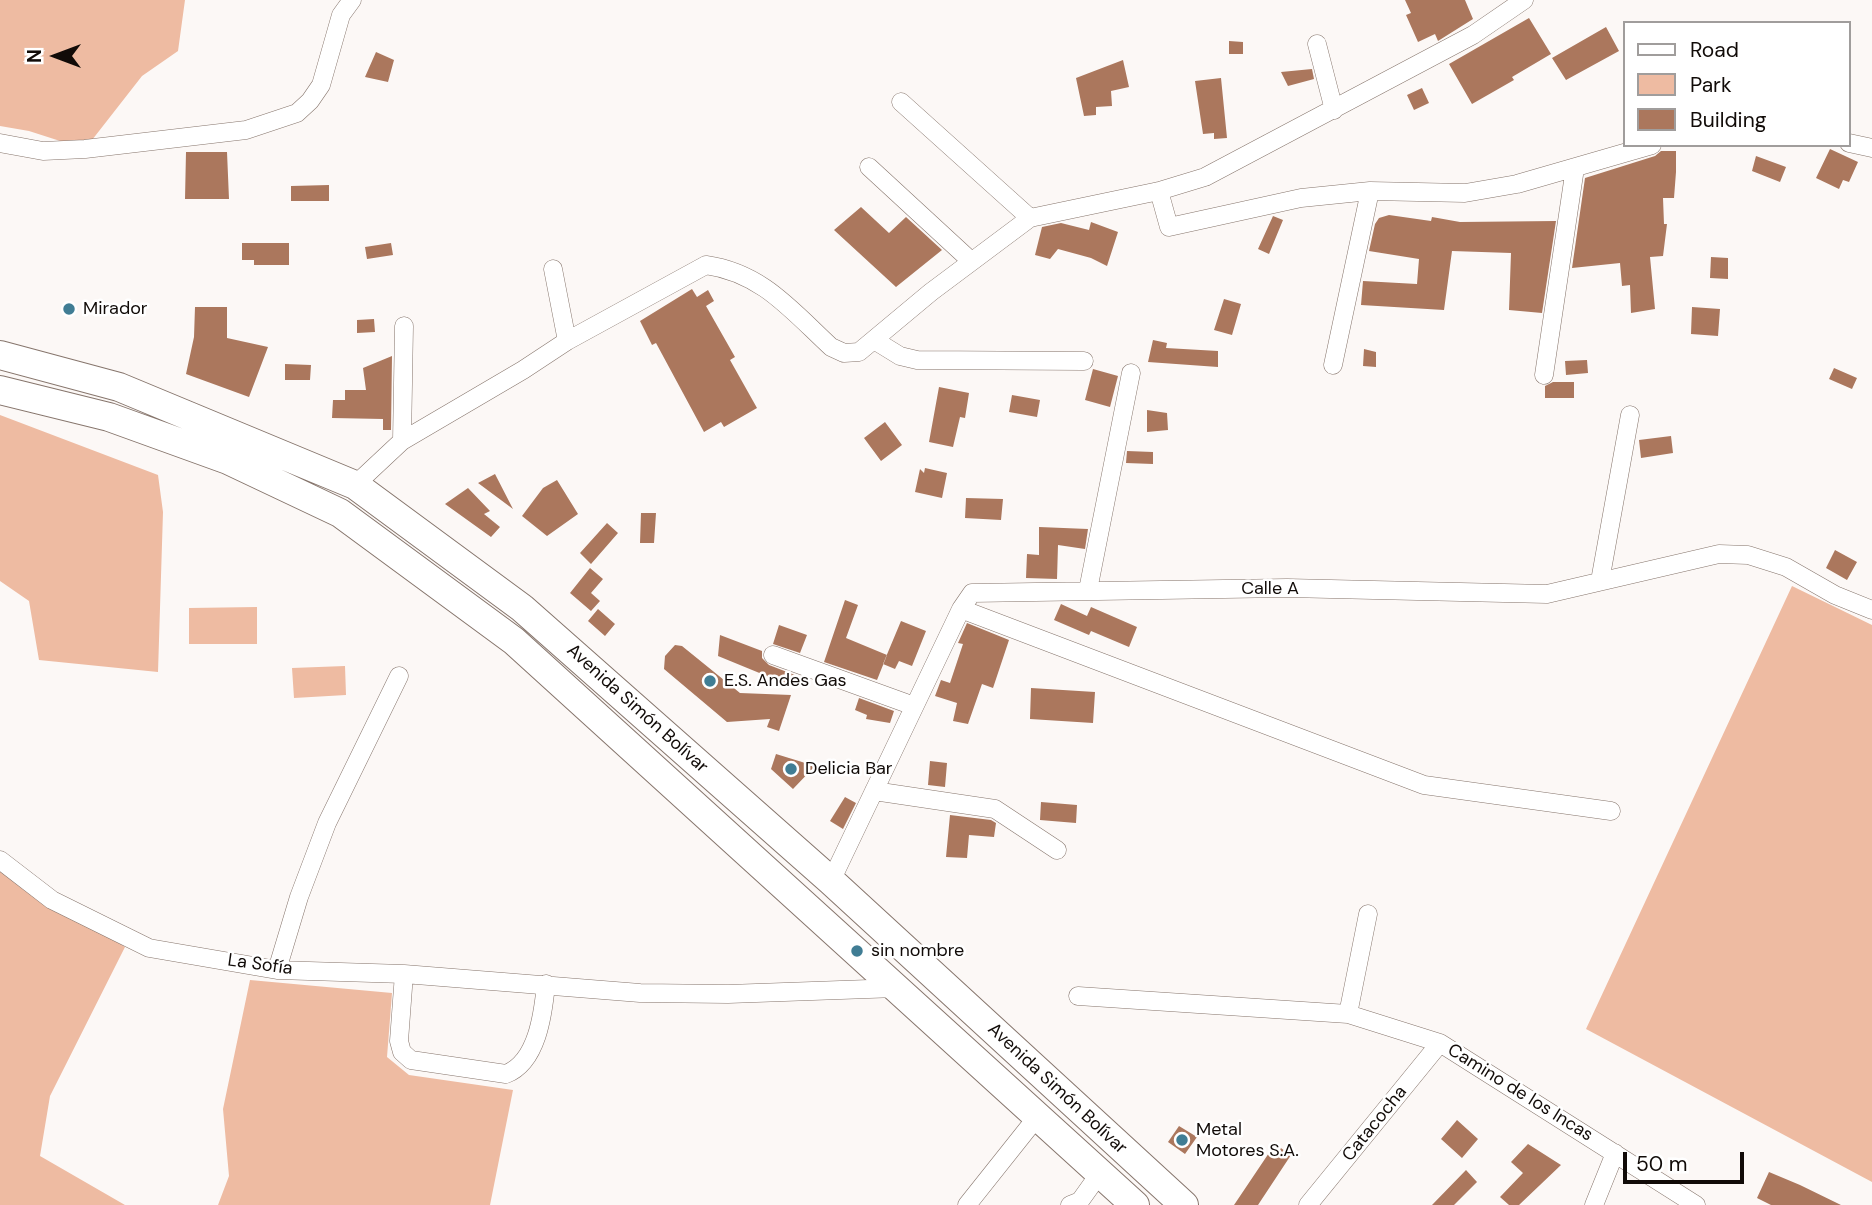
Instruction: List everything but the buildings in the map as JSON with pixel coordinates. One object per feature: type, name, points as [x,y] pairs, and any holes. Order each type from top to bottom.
[{"type":"highway","name":"Avenida Simón Bolívar","points":[[0,355],[118,387],[355,485],[522,608],[831,881],[1184,1205]]},
{"type":"highway","name":"Avenida Simón Bolívar","points":[[0,390],[109,417],[286,485],[340,513],[514,641],[1135,1205]]},
{"type":"street","points":[[0,143],[43,151],[85,149],[246,130],[297,113],[321,85],[341,15],[352,0]]},
{"type":"street","points":[[355,485],[402,441],[567,341],[706,265],[723,267],[760,282],[831,346],[844,353],[859,352],[971,261],[1030,218],[1159,191],[1205,177],[1473,35],[1524,0]]},
{"type":"street","points":[[1317,44],[1334,110]]},
{"type":"street","points":[[901,102],[1030,218]]},
{"type":"street","points":[[1851,143],[1872,148]]},
{"type":"street","points":[[1159,191],[1169,227],[1301,198],[1370,191],[1465,193],[1517,184],[1645,147]]},
{"type":"street","points":[[869,167],[971,261]]},
{"type":"street","points":[[1544,375],[1575,168]]},
{"type":"street","points":[[1333,365],[1370,191]]},
{"type":"street","points":[[554,269],[567,341]]},
{"type":"street","points":[[402,441],[404,326]]},
{"type":"street","points":[[874,340],[900,356],[918,360],[1084,361]]},
{"type":"street","points":[[1088,590],[1131,373]]},
{"type":"street","points":[[1600,581],[1630,415]]},
{"type":"street","name":"Calle A","points":[[961,609],[971,593],[1088,590],[1287,588],[1547,594],[1719,554],[1748,555],[1786,566],[1835,594],[1872,610]]},
{"type":"street","points":[[831,881],[961,609],[1424,785],[1611,811]]},
{"type":"street","points":[[773,654],[914,706]]},
{"type":"street","points":[[277,970],[299,897],[327,823],[399,676]]},
{"type":"street","points":[[874,791],[995,809],[1057,849]]},
{"type":"street","name":"La Sofía","points":[[0,860],[52,900],[149,947],[277,970],[404,974],[640,992],[728,994],[897,988]]},
{"type":"street","points":[[1348,1014],[1368,914]]},
{"type":"street","points":[[404,974],[399,1041],[401,1052],[411,1060],[506,1074],[517,1070],[525,1061],[544,1013],[546,984]]},
{"type":"street","name":"Camino de los Incas","points":[[1078,996],[1348,1014],[1440,1043],[1696,1205]]},
{"type":"street","name":"Catacocha","points":[[1308,1205],[1440,1043]]},
{"type":"street","points":[[967,1205],[1037,1117]]},
{"type":"street","points":[[1594,1205],[1615,1153]]},
{"type":"street","points":[[1077,1204],[1100,1173]]},
{"type":"green space","points":[[0,0],[185,0],[178,51],[142,76],[85,149],[29,131],[0,126]]},
{"type":"green space","points":[[0,415],[158,475],[163,512],[158,672],[39,660],[29,601],[0,581]]},
{"type":"green space","points":[[1792,586],[1872,625],[1872,1182],[1586,1029]]},
{"type":"green space","points":[[257,607],[257,644],[189,644],[189,608]]},
{"type":"green space","points":[[345,666],[346,695],[294,698],[292,668]]},
{"type":"green space","points":[[0,858],[125,947],[50,1096],[40,1156],[125,1205],[0,1205]]},
{"type":"green space","points":[[250,980],[392,993],[387,1057],[409,1075],[513,1090],[490,1205],[218,1205],[229,1176],[223,1109]]},
{"type":"place","name":"Mirador","points":[[69,309]]},
{"type":"place","name":"E.S. Andes Gas","points":[[710,681]]},
{"type":"place","name":"Delicia Bar","points":[[791,769]]},
{"type":"place","name":"sin nombre","points":[[857,951]]},
{"type":"place","name":"Metal Motores S.A.","points":[[1182,1140]]}]
